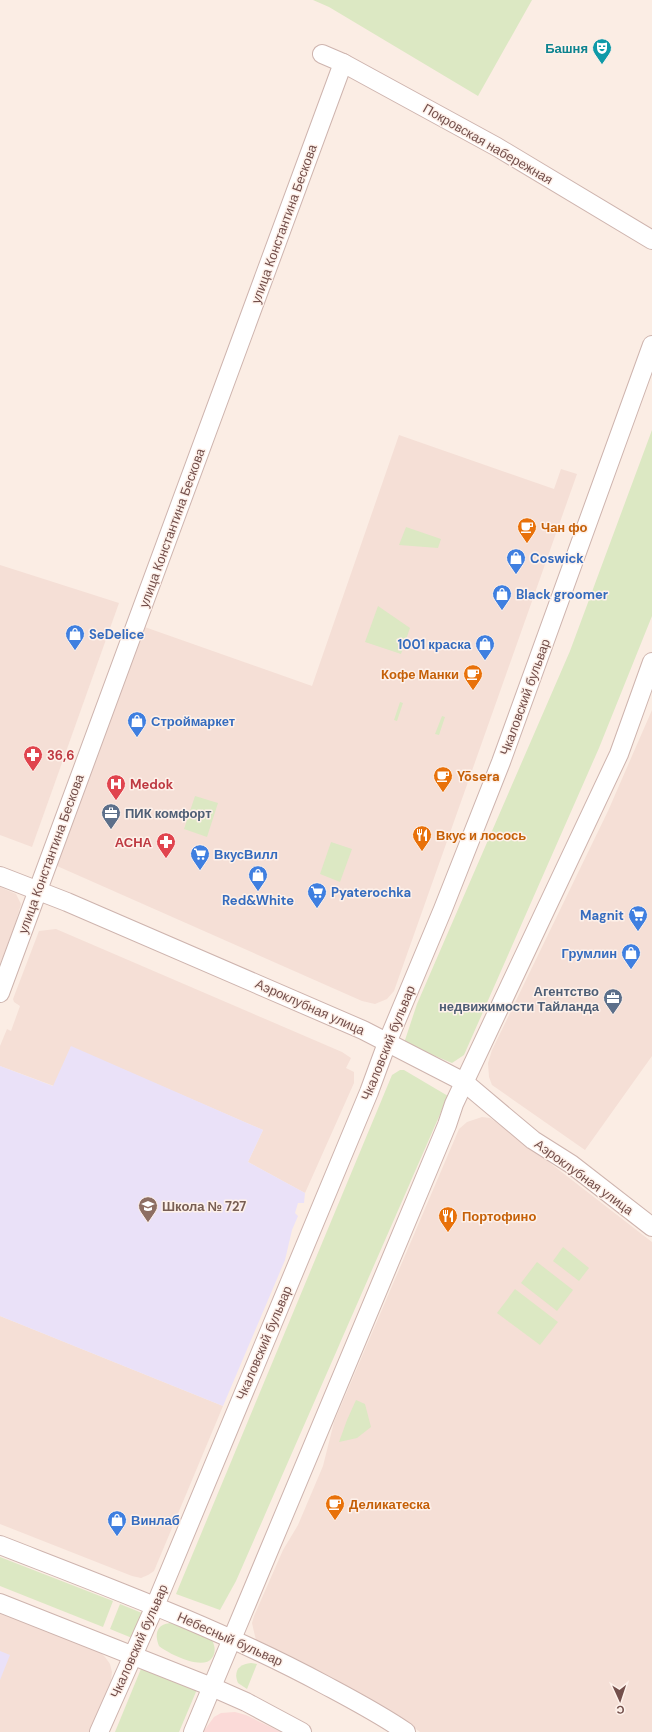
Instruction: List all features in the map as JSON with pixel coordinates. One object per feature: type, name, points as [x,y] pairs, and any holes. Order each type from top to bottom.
[{"type":"street","name":"Покровская набережная","points":[[322,54],[343,63],[497,147],[652,240]]},
{"type":"street","name":"улица Константина Бескова","points":[[0,993],[343,63]]},
{"type":"street","name":"Чкаловский бульвар","points":[[99,1732],[155,1606],[369,1092],[387,1042],[443,909],[501,762],[652,345]]},
{"type":"street","points":[[193,1732],[464,1082],[619,754],[652,662]]},
{"type":"street","name":"Аэроклубная улица","points":[[0,876],[67,902],[363,1030],[464,1082],[533,1140],[571,1164],[652,1227]]},
{"type":"street","name":"Небесный бульвар","points":[[0,1545],[155,1606],[281,1662],[385,1718],[406,1732]]},
{"type":"street","points":[[0,1603],[212,1687],[252,1705],[302,1732]]},
{"type":"shaded area","points":[[399,435],[554,489],[561,469],[577,474],[394,991],[387,999],[375,1004],[362,1001],[57,866],[139,625],[312,686]]},
{"type":"shaded area","points":[[0,565],[119,603],[32,847],[0,835]]},
{"type":"shaded area","points":[[652,710],[652,1056],[585,1150],[492,1085],[489,1077],[488,1063],[492,1050],[608,811]]},
{"type":"shaded area","points":[[0,887],[16,894],[21,904],[15,925],[0,964]]},
{"type":"shaded area","points":[[56,929],[342,1052],[351,1058],[346,1068],[354,1072],[354,1083],[305,1193],[248,1162],[263,1130],[71,1047],[54,1086],[0,1066],[0,1046],[7,1029],[11,1031],[20,1006],[14,1002],[13,999],[39,931]]},
{"type":"shaded area","name":"Школа № 727","points":[[71,1046],[263,1130],[248,1162],[305,1193],[304,1203],[298,1203],[295,1213],[298,1216],[292,1230],[285,1260],[223,1406],[0,1316],[0,1066],[53,1086]]},
{"type":"shaded area","points":[[482,1117],[490,1118],[506,1129],[652,1242],[652,1732],[420,1732],[399,1717],[261,1645],[256,1640],[252,1623],[254,1616],[283,1550],[298,1525],[323,1466],[334,1422],[459,1129],[467,1122]]},
{"type":"shaded area","points":[[0,1316],[223,1406],[154,1571],[148,1575],[141,1578],[132,1576],[0,1524]]},
{"type":"shaded area","points":[[0,1612],[100,1652],[105,1657],[110,1664],[112,1672],[111,1681],[109,1690],[92,1732],[0,1732]]},
{"type":"shaded area","points":[[0,1651],[10,1655],[0,1680]]},
{"type":"shaded area","points":[[235,1712],[246,1715],[281,1732],[203,1732],[214,1717],[221,1713]]},
{"type":"green space","points":[[313,0],[532,0],[478,96],[329,7]]},
{"type":"green space","points":[[652,430],[652,616],[599,748],[464,1055],[452,1063],[404,1043],[417,1004],[570,651]]},
{"type":"green space","points":[[406,527],[441,539],[438,548],[399,545]]},
{"type":"green space","points":[[378,606],[410,628],[401,654],[365,642]]},
{"type":"green space","points":[[400,702],[403,703],[397,721],[394,720]]},
{"type":"green space","points":[[442,716],[445,717],[439,735],[435,734]]},
{"type":"green space","points":[[195,796],[218,803],[207,837],[184,829]]},
{"type":"green space","points":[[331,842],[352,849],[340,882],[320,874]]},
{"type":"green space","points":[[400,1070],[404,1070],[448,1096],[236,1581],[220,1610],[176,1594],[392,1075]]},
{"type":"green space","points":[[563,1247],[589,1268],[579,1281],[553,1261]]},
{"type":"green space","points":[[537,1262],[573,1290],[557,1311],[521,1283]]},
{"type":"green space","points":[[515,1289],[558,1322],[540,1345],[497,1313]]},
{"type":"green space","points":[[356,1400],[365,1404],[371,1427],[357,1438],[339,1442],[347,1420]]},
{"type":"green space","points":[[0,1557],[113,1601],[103,1627],[0,1586]]},
{"type":"green space","points":[[120,1604],[142,1613],[132,1638],[110,1629]]},
{"type":"green space","points":[[173,1623],[211,1637],[215,1650],[214,1655],[208,1662],[201,1663],[186,1660],[159,1646],[157,1637],[158,1630],[163,1625]]},
{"type":"green space","points":[[251,1663],[257,1664],[247,1689],[238,1683],[236,1675],[240,1667]]},
{"type":"green space","points":[[143,1664],[198,1687],[179,1732],[115,1732]]},
{"type":"place","name":"Башня","points":[[602,65]]},
{"type":"place","name":"Чан фо","points":[[527,544]]},
{"type":"place","name":"Coswick","points":[[516,575]]},
{"type":"place","name":"Black groomer","points":[[502,611]]},
{"type":"place","name":"SeDelice","points":[[75,651]]},
{"type":"place","name":"1001 краска","points":[[485,661]]},
{"type":"place","name":"Кофе Манки","points":[[473,691]]},
{"type":"place","name":"Строймаркет","points":[[137,738]]},
{"type":"place","name":"36,6","points":[[33,772]]},
{"type":"place","name":"Yōsera","points":[[443,793]]},
{"type":"place","name":"Medok","points":[[116,801]]},
{"type":"place","name":"ПИК комфорт","points":[[111,830]]},
{"type":"place","name":"Вкус и лосось","points":[[422,852]]},
{"type":"place","name":"АСНА","points":[[166,859]]},
{"type":"place","name":"ВкусВилл","points":[[200,871]]},
{"type":"place","name":"Red&White","points":[[258,892]]},
{"type":"place","name":"Pyaterochka","points":[[317,909]]},
{"type":"place","name":"Magnit","points":[[638,932]]},
{"type":"place","name":"Грумлин","points":[[631,970]]},
{"type":"place","name":"Агентство недвижимости Тайланда","points":[[613,1015]]},
{"type":"place","name":"Школа № 727","points":[[148,1223]]},
{"type":"place","name":"Портофино","points":[[448,1233]]},
{"type":"place","name":"Деликатеска","points":[[335,1521]]},
{"type":"place","name":"Винлаб","points":[[117,1537]]}]
